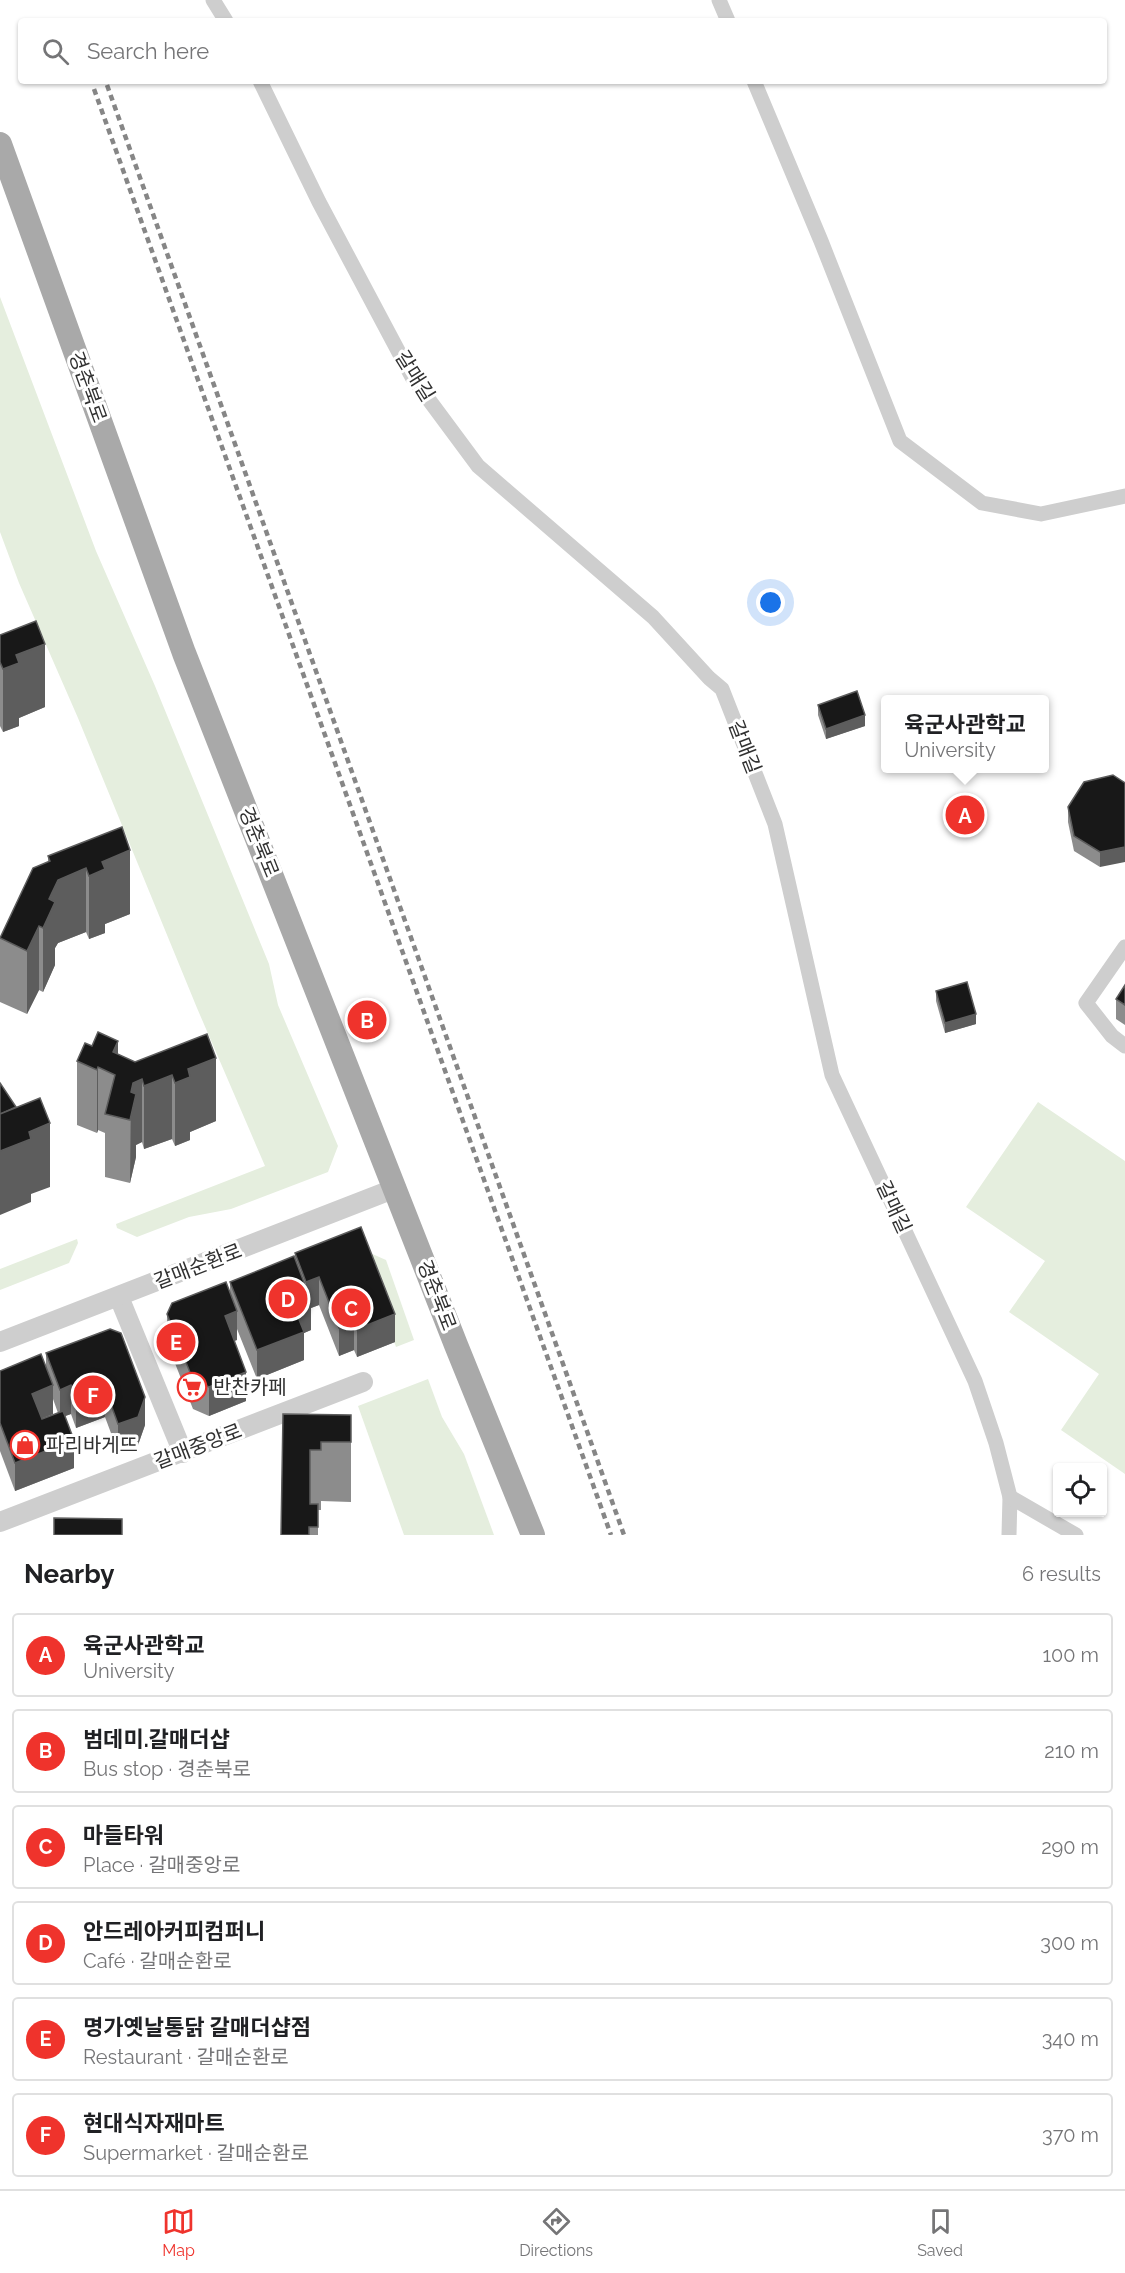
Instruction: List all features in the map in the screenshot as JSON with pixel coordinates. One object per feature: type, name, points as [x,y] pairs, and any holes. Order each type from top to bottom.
[{"type":"main road","name":"경춘북로","points":[[0,144],[184,653],[396,1188],[456,1346],[533,1535]]},
{"type":"street","points":[[213,0],[224,18]]},
{"type":"street","points":[[719,0],[727,18]]},
{"type":"street","name":"갈매길","points":[[261,84],[319,202],[412,377],[478,466],[653,617],[722,689],[775,824],[832,1075],[975,1381],[996,1443],[1010,1497],[1009,1535]]},
{"type":"street","points":[[755,84],[821,241],[900,441],[982,503],[1041,514],[1125,496]]},
{"type":"street","points":[[1125,947],[1086,1003],[1112,1036],[1125,1046]]},
{"type":"street","name":"갈매순환로","points":[[0,1342],[396,1188]]},
{"type":"street","points":[[120,1297],[183,1453]]},
{"type":"street","name":"갈매중앙로","points":[[0,1522],[363,1382]]},
{"type":"street","points":[[1010,1497],[1076,1535]]},
{"type":"green space","points":[[0,297],[96,551],[155,686],[269,964],[278,1005],[338,1146],[328,1172],[231,1209],[189,1217],[137,1237],[117,1228],[116,1224],[265,1166],[197,1008],[78,718],[19,583],[0,532]]},
{"type":"green space","points":[[1038,1102],[1125,1161],[1125,1474],[1061,1430],[1099,1374],[1009,1312],[1045,1261],[966,1207]]},
{"type":"green space","points":[[77,1239],[78,1243],[69,1263],[0,1290],[0,1269]]},
{"type":"green space","points":[[361,1249],[386,1260],[414,1340],[396,1347]]},
{"type":"green space","points":[[428,1379],[442,1417],[464,1454],[494,1535],[404,1535],[358,1406]]},
{"type":"building","points":[[36,621],[45,644],[16,655],[19,663],[3,669],[0,662],[0,635]]},
{"type":"building","points":[[857,691],[865,715],[826,729],[818,705]]},
{"type":"building","points":[[1113,775],[1125,783],[1125,847],[1100,852],[1074,836],[1068,807],[1084,782]]},
{"type":"building","points":[[122,827],[130,850],[102,862],[105,869],[89,876],[86,868],[58,880],[49,899],[55,902],[43,928],[39,926],[27,951],[0,938],[33,868],[50,861],[48,856]]},
{"type":"building","points":[[967,982],[976,1014],[945,1023],[936,991]]},
{"type":"building","points":[[1125,985],[1125,1005],[1116,999]]},
{"type":"building","points":[[98,1032],[118,1041],[113,1052],[135,1062],[207,1034],[216,1058],[188,1069],[190,1077],[175,1083],[172,1075],[144,1086],[142,1079],[133,1083],[131,1092],[136,1094],[130,1120],[105,1114],[115,1075],[77,1061],[85,1043],[92,1046]]},
{"type":"building","points":[[0,1083],[16,1107],[0,1114]]},
{"type":"building","points":[[40,1098],[50,1123],[29,1132],[31,1139],[0,1151],[0,1114]]},
{"type":"building","points":[[361,1227],[395,1314],[357,1329],[354,1322],[339,1328],[319,1277],[306,1282],[295,1253]]},
{"type":"building","points":[[294,1256],[311,1301],[299,1306],[302,1316],[298,1317],[304,1332],[257,1350],[230,1282]]},
{"type":"building","points":[[226,1282],[237,1311],[225,1316],[246,1372],[209,1387],[193,1380],[167,1314],[172,1303]]},
{"type":"building","points":[[110,1329],[121,1333],[145,1397],[138,1417],[118,1424],[105,1388],[76,1399],[71,1385],[60,1390],[46,1353]]},
{"type":"building","points":[[41,1354],[53,1385],[32,1394],[42,1419],[63,1411],[74,1440],[15,1463],[0,1423],[0,1371]]},
{"type":"building","points":[[283,1414],[351,1415],[351,1442],[321,1442],[321,1450],[310,1450],[310,1504],[318,1504],[318,1527],[309,1527],[309,1535],[281,1535]]},
{"type":"building","points":[[54,1518],[122,1519],[122,1535],[54,1535]]},
{"type":"railway","points":[[107,85],[624,1535]]},
{"type":"railway","points":[[94,89],[611,1535]]},
{"type":"place","name":"육군사관학교","points":[[965,815]]},
{"type":"place","name":"범데미.갈매더샵","points":[[367,1020]]},
{"type":"place","name":"안드레아커피컴퍼니","points":[[288,1299]]},
{"type":"place","name":"마들타워","points":[[351,1308]]},
{"type":"place","name":"명가옛날통닭 갈매더샵점","points":[[176,1342]]},
{"type":"place","name":"반찬카페","points":[[192,1387]]},
{"type":"place","name":"현대식자재마트","points":[[93,1395]]},
{"type":"place","name":"파리바게뜨","points":[[25,1445]]}]
